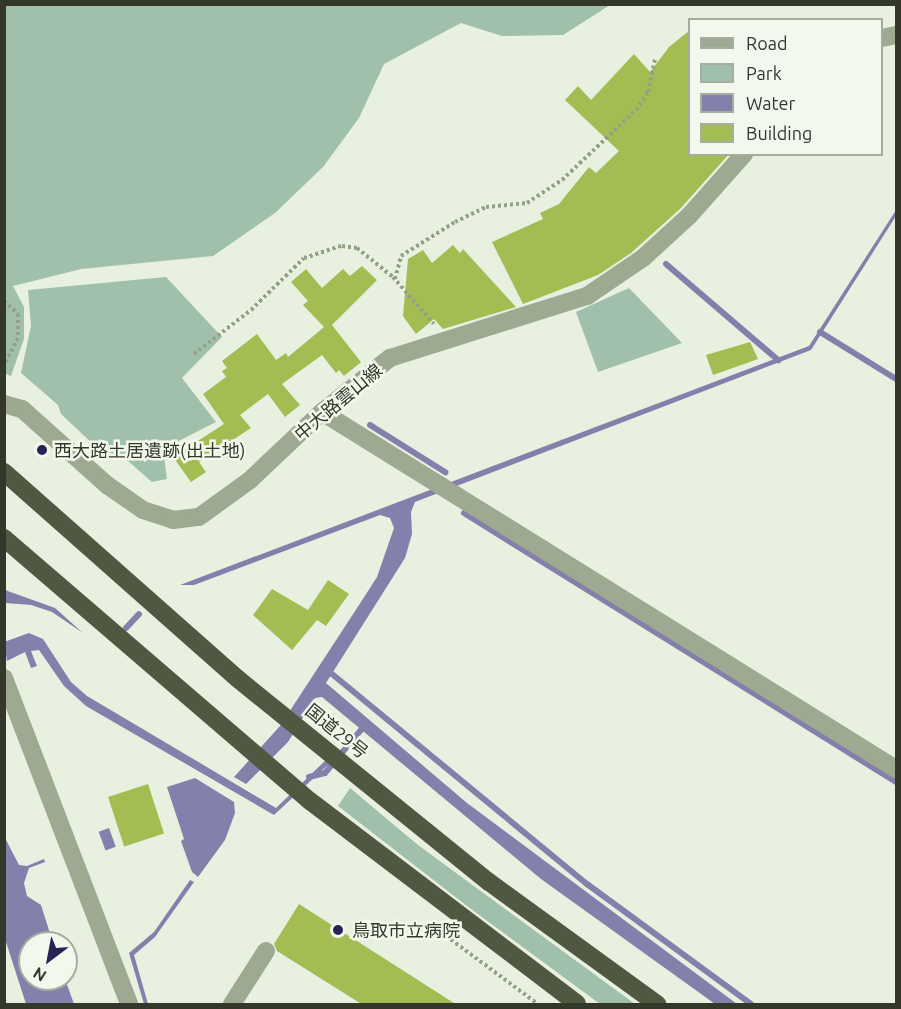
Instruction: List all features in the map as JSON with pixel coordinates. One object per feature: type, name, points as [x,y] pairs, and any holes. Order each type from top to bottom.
[{"type":"highway","name":"国道29号","points":[[4,472],[238,679],[489,882],[657,1005]]},
{"type":"highway","points":[[4,538],[310,801],[573,1003]]},
{"type":"street","name":"中大路雲山線","points":[[4,404],[22,409],[107,485],[143,510],[173,520],[199,517],[250,480],[322,412],[390,358],[586,296],[644,258],[689,216],[742,156]]},
{"type":"street","points":[[322,412],[897,770]]},
{"type":"street","points":[[4,678],[129,1005]]},
{"type":"street","points":[[232,1005],[266,951]]},
{"type":"path","points":[[394,279],[401,256],[455,222],[486,207],[526,202],[562,180],[636,110],[648,92],[655,59]]},
{"type":"path","points":[[194,354],[251,310],[313,253],[350,246],[394,279],[446,340]]},
{"type":"path","points":[[4,301],[18,314],[18,338],[4,366]]},
{"type":"path","points":[[446,936],[538,1005]]},
{"type":"green space","points":[[5,4],[610,5],[563,35],[502,36],[461,23],[384,64],[359,118],[323,167],[275,213],[213,256],[81,269],[13,286],[24,307],[24,339],[11,376],[4,373]]},
{"type":"green space","points":[[166,277],[222,337],[182,378],[216,422],[163,449],[167,479],[152,482],[128,461],[95,446],[61,414],[58,405],[21,373],[31,326],[28,290]]},
{"type":"green space","points":[[629,288],[682,343],[598,372],[576,312]]},
{"type":"green space","points":[[350,788],[418,845],[635,1004],[600,1004],[467,906],[338,806]]},
{"type":"water","points":[[896,210],[896,216],[811,350],[415,502],[411,512],[412,534],[405,558],[326,683],[467,803],[737,1004],[715,1004],[541,879],[322,697],[315,698],[288,742],[246,784],[234,777],[280,726],[377,577],[394,528],[390,518],[380,515],[194,585],[180,585],[809,346]]},
{"type":"water","points":[[5,590],[55,608],[83,633],[52,612],[31,605],[5,603]]},
{"type":"water","points":[[29,633],[43,639],[71,682],[87,696],[276,808],[328,758],[332,761],[274,815],[86,706],[64,686],[39,650],[31,651],[37,666],[31,668],[25,652],[7,661],[4,642]]},
{"type":"water","points":[[195,778],[234,802],[235,813],[225,840],[198,877],[192,872],[181,841],[184,839],[167,787]]},
{"type":"water","points":[[109,828],[116,847],[106,851],[99,832]]},
{"type":"water","points":[[4,836],[19,865],[27,866],[44,859],[45,862],[29,868],[24,883],[27,896],[41,905],[49,931],[18,931],[18,979],[5,939]]},
{"type":"water","points":[[190,880],[194,882],[155,937],[134,955],[148,1004],[144,1004],[129,953],[154,932]]},
{"type":"water","points":[[22,991],[69,991],[74,1004],[26,1004]]},
{"type":"building","points":[[688,32],[688,156],[727,156],[681,208],[631,253],[598,275],[523,304],[492,242],[543,219],[540,213],[559,204],[589,167],[596,173],[619,151],[565,100],[578,86],[591,100],[634,54],[650,72],[669,47]]},
{"type":"building","points":[[453,245],[460,253],[463,249],[516,307],[443,329],[434,319],[416,334],[403,316],[408,259],[423,250],[432,263]]},
{"type":"building","points":[[362,266],[377,280],[332,325],[361,362],[344,376],[339,370],[336,373],[322,355],[282,384],[300,405],[285,417],[268,394],[240,415],[251,428],[199,462],[206,472],[191,482],[173,457],[224,424],[203,394],[226,377],[222,371],[227,368],[222,361],[257,334],[276,360],[286,353],[288,357],[324,327],[303,305],[308,301],[291,282],[306,269],[322,288],[343,269],[350,276]]},
{"type":"building","points":[[750,342],[758,359],[713,375],[706,355]]},
{"type":"building","points":[[328,580],[349,594],[326,626],[317,620],[292,650],[253,615],[272,589],[308,610]]},
{"type":"building","points":[[148,784],[164,833],[124,846],[108,797]]},
{"type":"building","points":[[299,904],[457,1005],[363,1005],[277,951],[274,944]]},
{"type":"waterway","points":[[666,264],[778,360]]},
{"type":"waterway","points":[[820,332],[896,379]]},
{"type":"waterway","points":[[370,425],[445,472]]},
{"type":"waterway","points":[[464,513],[896,782]]},
{"type":"waterway","points":[[126,628],[139,614]]},
{"type":"waterway","points":[[326,669],[587,884],[751,1004]]},
{"type":"waterway","points":[[309,777],[325,773],[366,724]]},
{"type":"place","name":"西大路土居遺跡(出土地)","points":[[42,450]]},
{"type":"place","name":"鳥取市立病院","points":[[338,930]]}]
